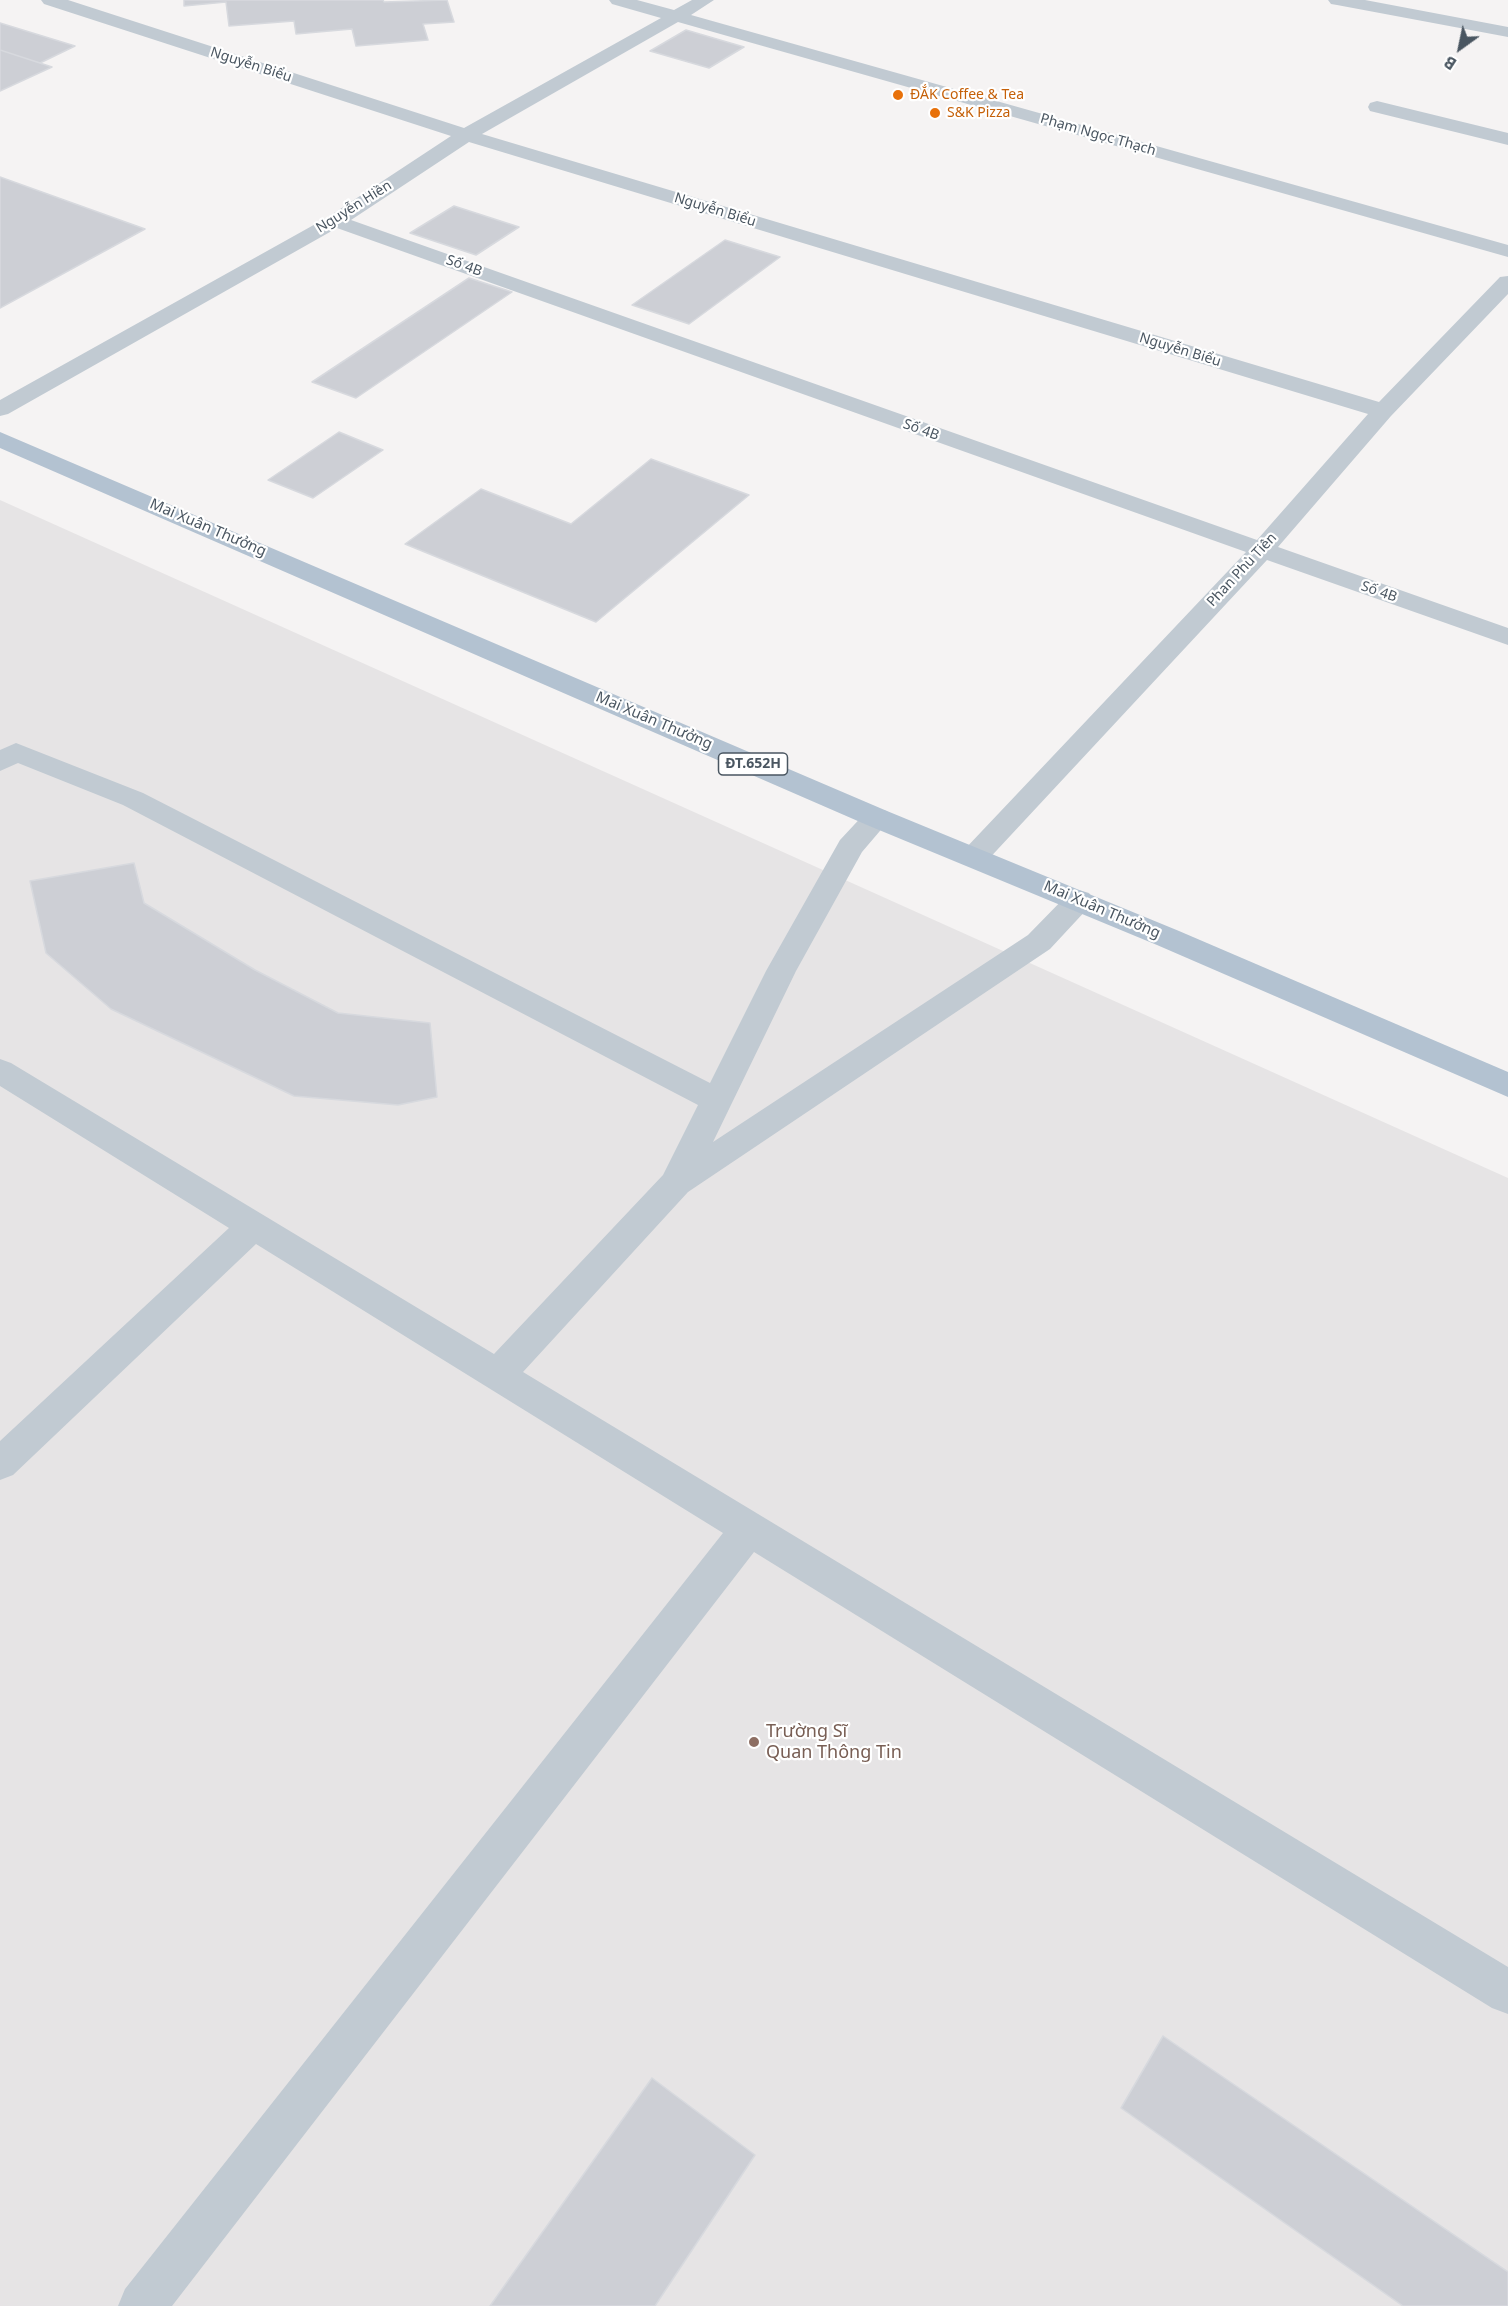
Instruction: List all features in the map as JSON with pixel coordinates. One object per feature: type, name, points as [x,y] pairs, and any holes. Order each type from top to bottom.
[{"type":"main road","name":"Mai Xuân Thưởng","points":[[0,439],[877,818],[1079,900],[1508,1085]]},
{"type":"street","name":"Nguyễn Biểu","points":[[50,0],[466,135],[1383,411]]},
{"type":"street","name":"Phạm Ngọc Thạch","points":[[618,0],[1508,250]]},
{"type":"street","name":"Nguyễn Hiền","points":[[0,409],[335,221],[466,135],[705,0]]},
{"type":"street","points":[[1337,0],[1508,32]]},
{"type":"street","points":[[1377,107],[1508,139]]},
{"type":"street","name":"Số 4B","points":[[335,221],[1508,637]]},
{"type":"street","name":"Phan Phù Tiên","points":[[975,857],[1261,550],[1383,411],[1508,282]]},
{"type":"street","points":[[0,762],[16,752],[133,799],[718,1101]]},
{"type":"street","points":[[676,1183],[782,971],[850,847],[877,818]]},
{"type":"street","points":[[497,1375],[676,1183],[1039,942],[1079,900]]},
{"type":"street","points":[[0,1071],[1508,1992]]},
{"type":"street","points":[[6,1450],[253,1226]]},
{"type":"street","points":[[142,2306],[749,1529]]},
{"type":"shaded area","name":"Trường Sĩ Quan Thông Tin","points":[[0,500],[1508,1178],[1508,2306],[0,2306]]},
{"type":"building","points":[[184,0],[383,0],[384,2],[447,0],[454,22],[423,24],[428,40],[356,46],[352,29],[296,34],[294,21],[229,26],[226,2],[184,6]]},
{"type":"building","points":[[0,23],[75,46],[40,63],[0,50]]},
{"type":"building","points":[[686,30],[744,47],[709,68],[650,51]]},
{"type":"building","points":[[0,50],[52,67],[0,91]]},
{"type":"building","points":[[0,177],[145,229],[0,308]]},
{"type":"building","points":[[454,206],[519,227],[476,255],[410,233]]},
{"type":"building","points":[[725,240],[780,257],[689,324],[632,305]]},
{"type":"building","points":[[469,278],[512,292],[356,398],[312,382]]},
{"type":"building","points":[[339,432],[383,450],[313,498],[268,480]]},
{"type":"building","points":[[651,459],[749,495],[596,622],[405,544],[481,489],[571,524]]},
{"type":"building","points":[[134,863],[144,903],[255,970],[338,1013],[430,1023],[437,1097],[398,1105],[294,1096],[111,1009],[46,953],[30,881]]},
{"type":"building","points":[[1163,2036],[1508,2272],[1508,2306],[1403,2306],[1121,2108]]},
{"type":"building","points":[[652,2078],[755,2155],[655,2306],[490,2306]]},
{"type":"place","name":"ĐẮK Coffee & Tea","points":[[898,95]]},
{"type":"place","name":"S&K Pizza","points":[[935,113]]},
{"type":"place","name":"Trường Sĩ Quan Thông Tin","points":[[754,1742]]}]
